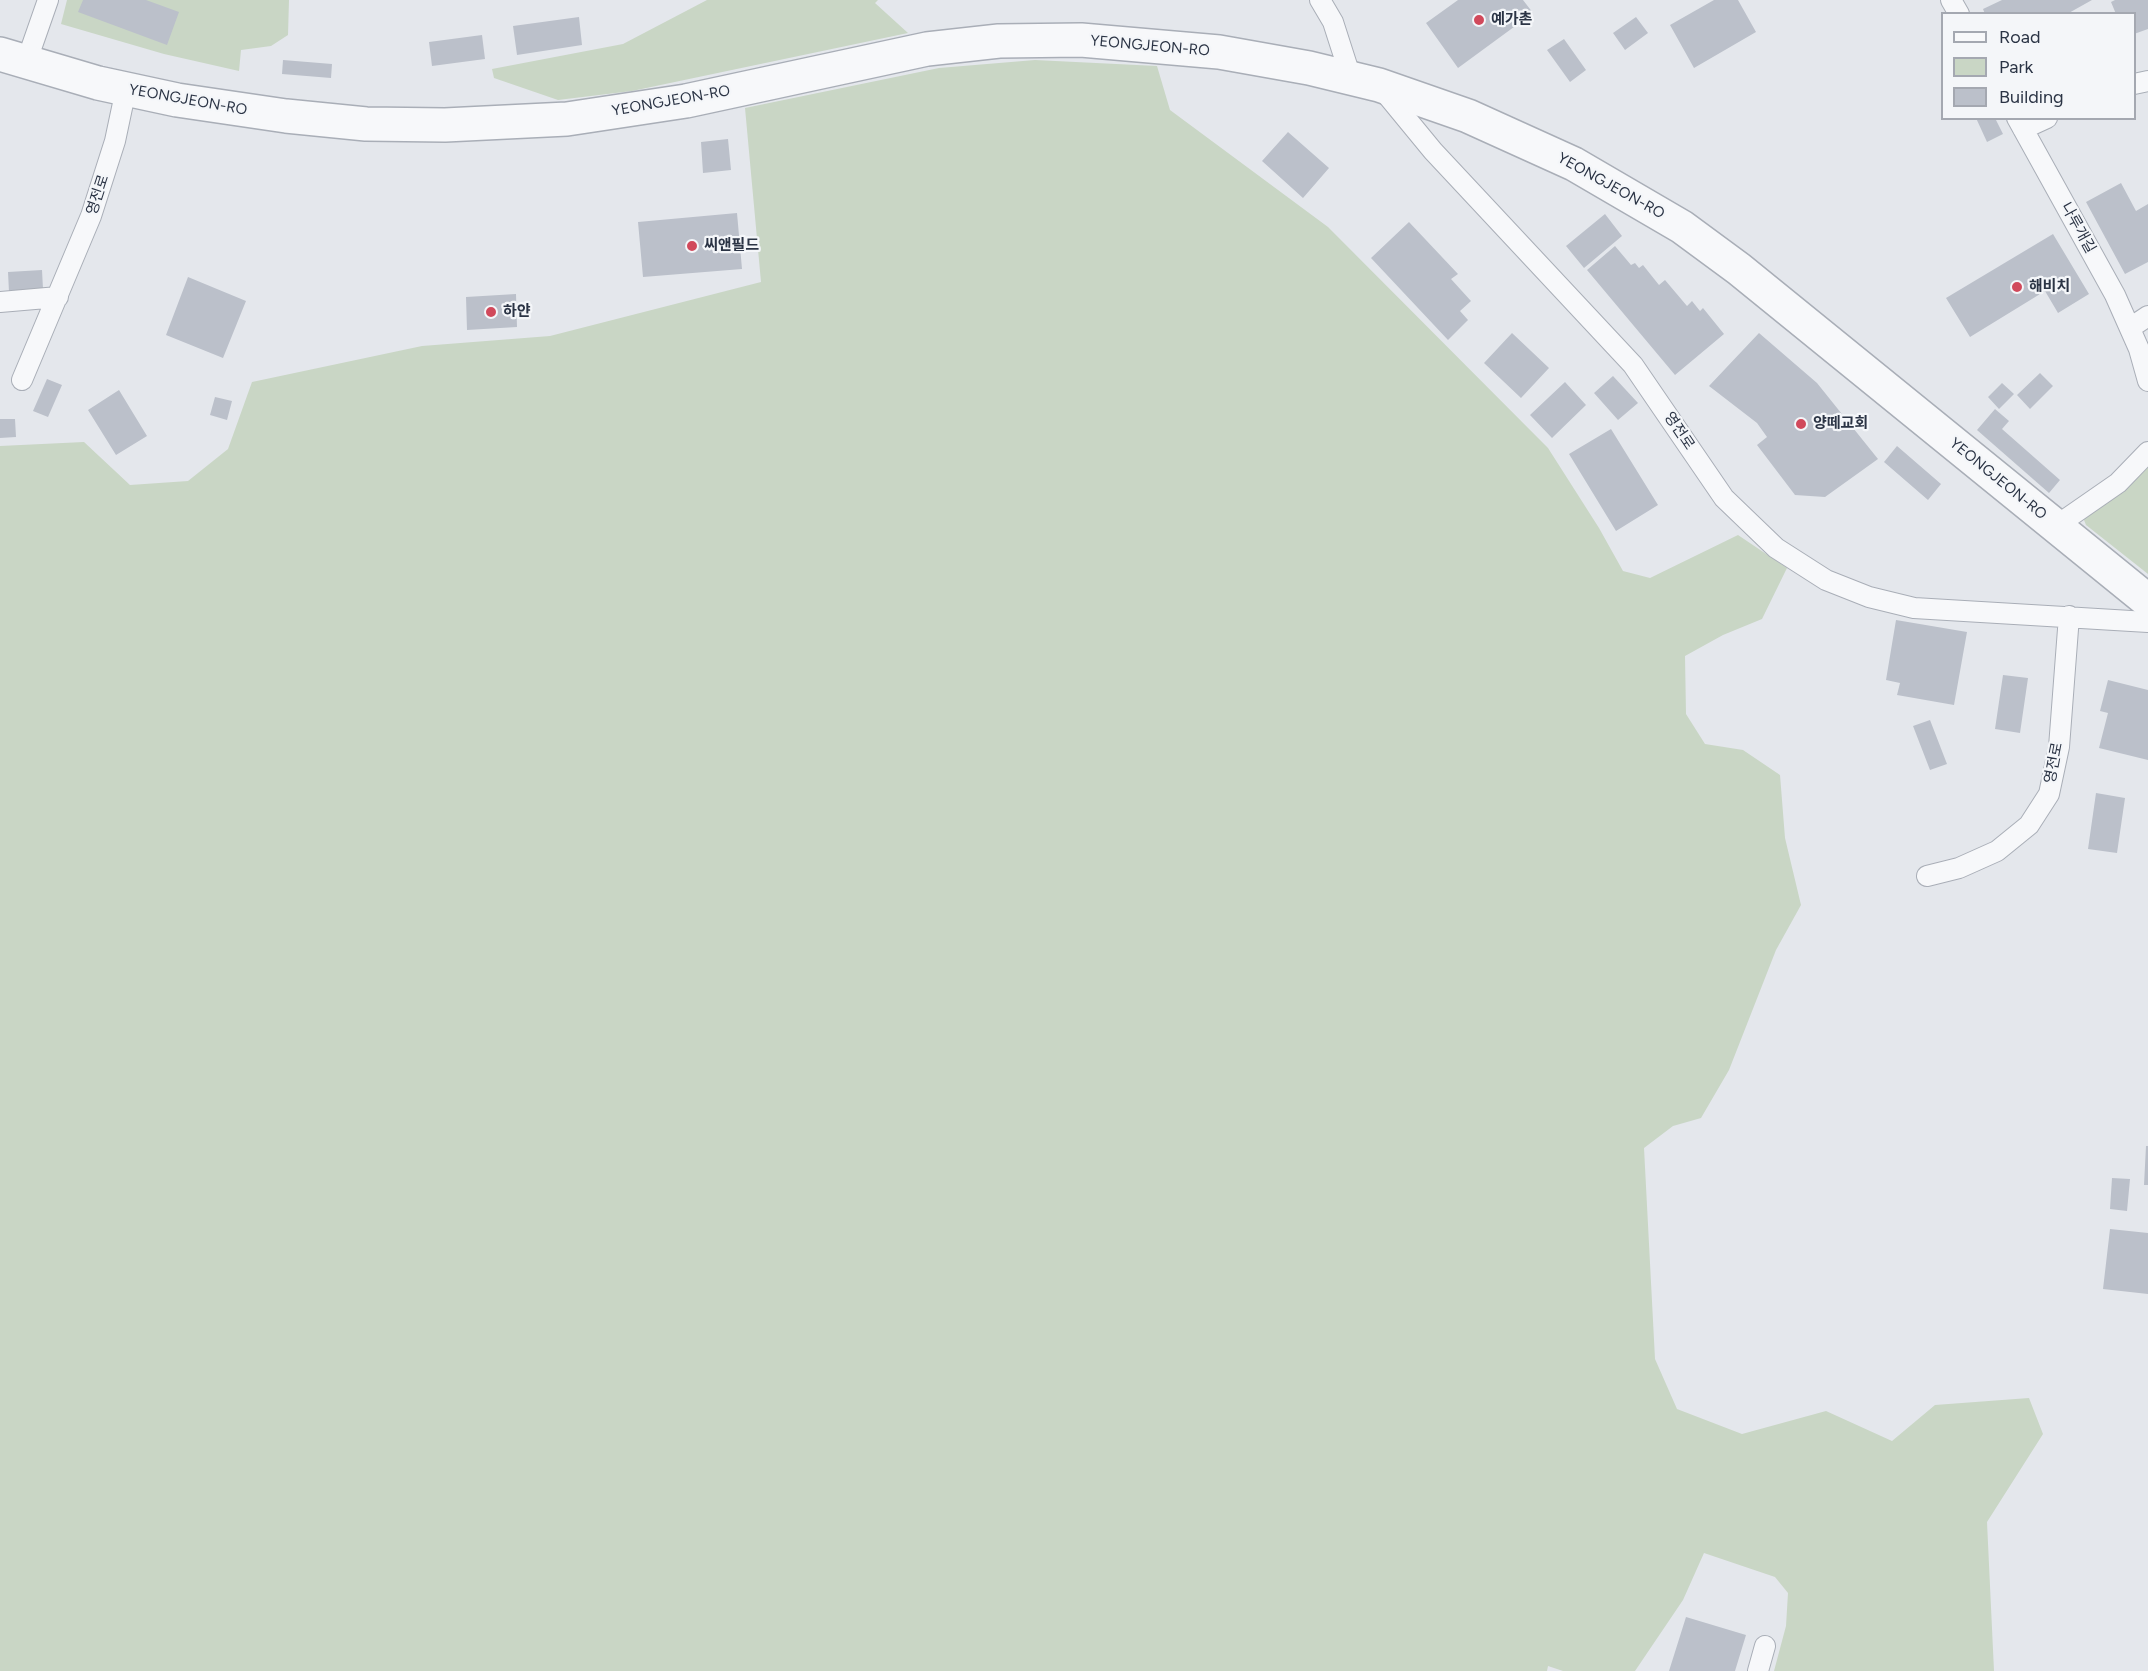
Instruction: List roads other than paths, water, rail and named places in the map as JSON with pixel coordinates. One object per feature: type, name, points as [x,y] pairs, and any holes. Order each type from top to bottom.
[{"type":"street","name":"YEONGJEON-RO","points":[[13,58],[126,89],[177,100],[286,117],[366,124],[446,125],[556,119],[686,101],[927,49],[999,41],[1070,40],[1219,52],[1365,82],[1468,116],[1574,164],[1682,226],[1739,269],[2148,601]]},
{"type":"lane","points":[[13,58],[48,0]]},
{"type":"lane","points":[[1320,0],[1365,82]]},
{"type":"lane","name":"영전로","points":[[1365,82],[1433,151],[1633,365],[1724,498],[1776,548],[1826,580],[1869,597],[1914,608],[2148,622]]},
{"type":"lane","name":"영전로","points":[[22,380],[91,216],[115,141],[126,89]]},
{"type":"lane","name":"나루개길","points":[[2038,120],[2020,124],[2115,295],[2130,328],[2148,381]]},
{"type":"lane","points":[[0,302],[58,297]]},
{"type":"lane","points":[[2130,328],[2148,316]]},
{"type":"lane","points":[[2056,526],[2118,483],[2148,452]]},
{"type":"lane","name":"영전로","points":[[1927,876],[1959,868],[1996,851],[2029,825],[2049,794],[2059,747],[2069,616]]},
{"type":"lane","points":[[1758,1671],[1765,1646]]},
{"type":"place","name":"예가촌","points":[[1479,20]]},
{"type":"place","name":"씨앤필드","points":[[692,246]]},
{"type":"place","name":"해비치","points":[[2017,287]]},
{"type":"place","name":"하얀","points":[[491,312]]},
{"type":"place","name":"양떼교회","points":[[1801,424]]}]
